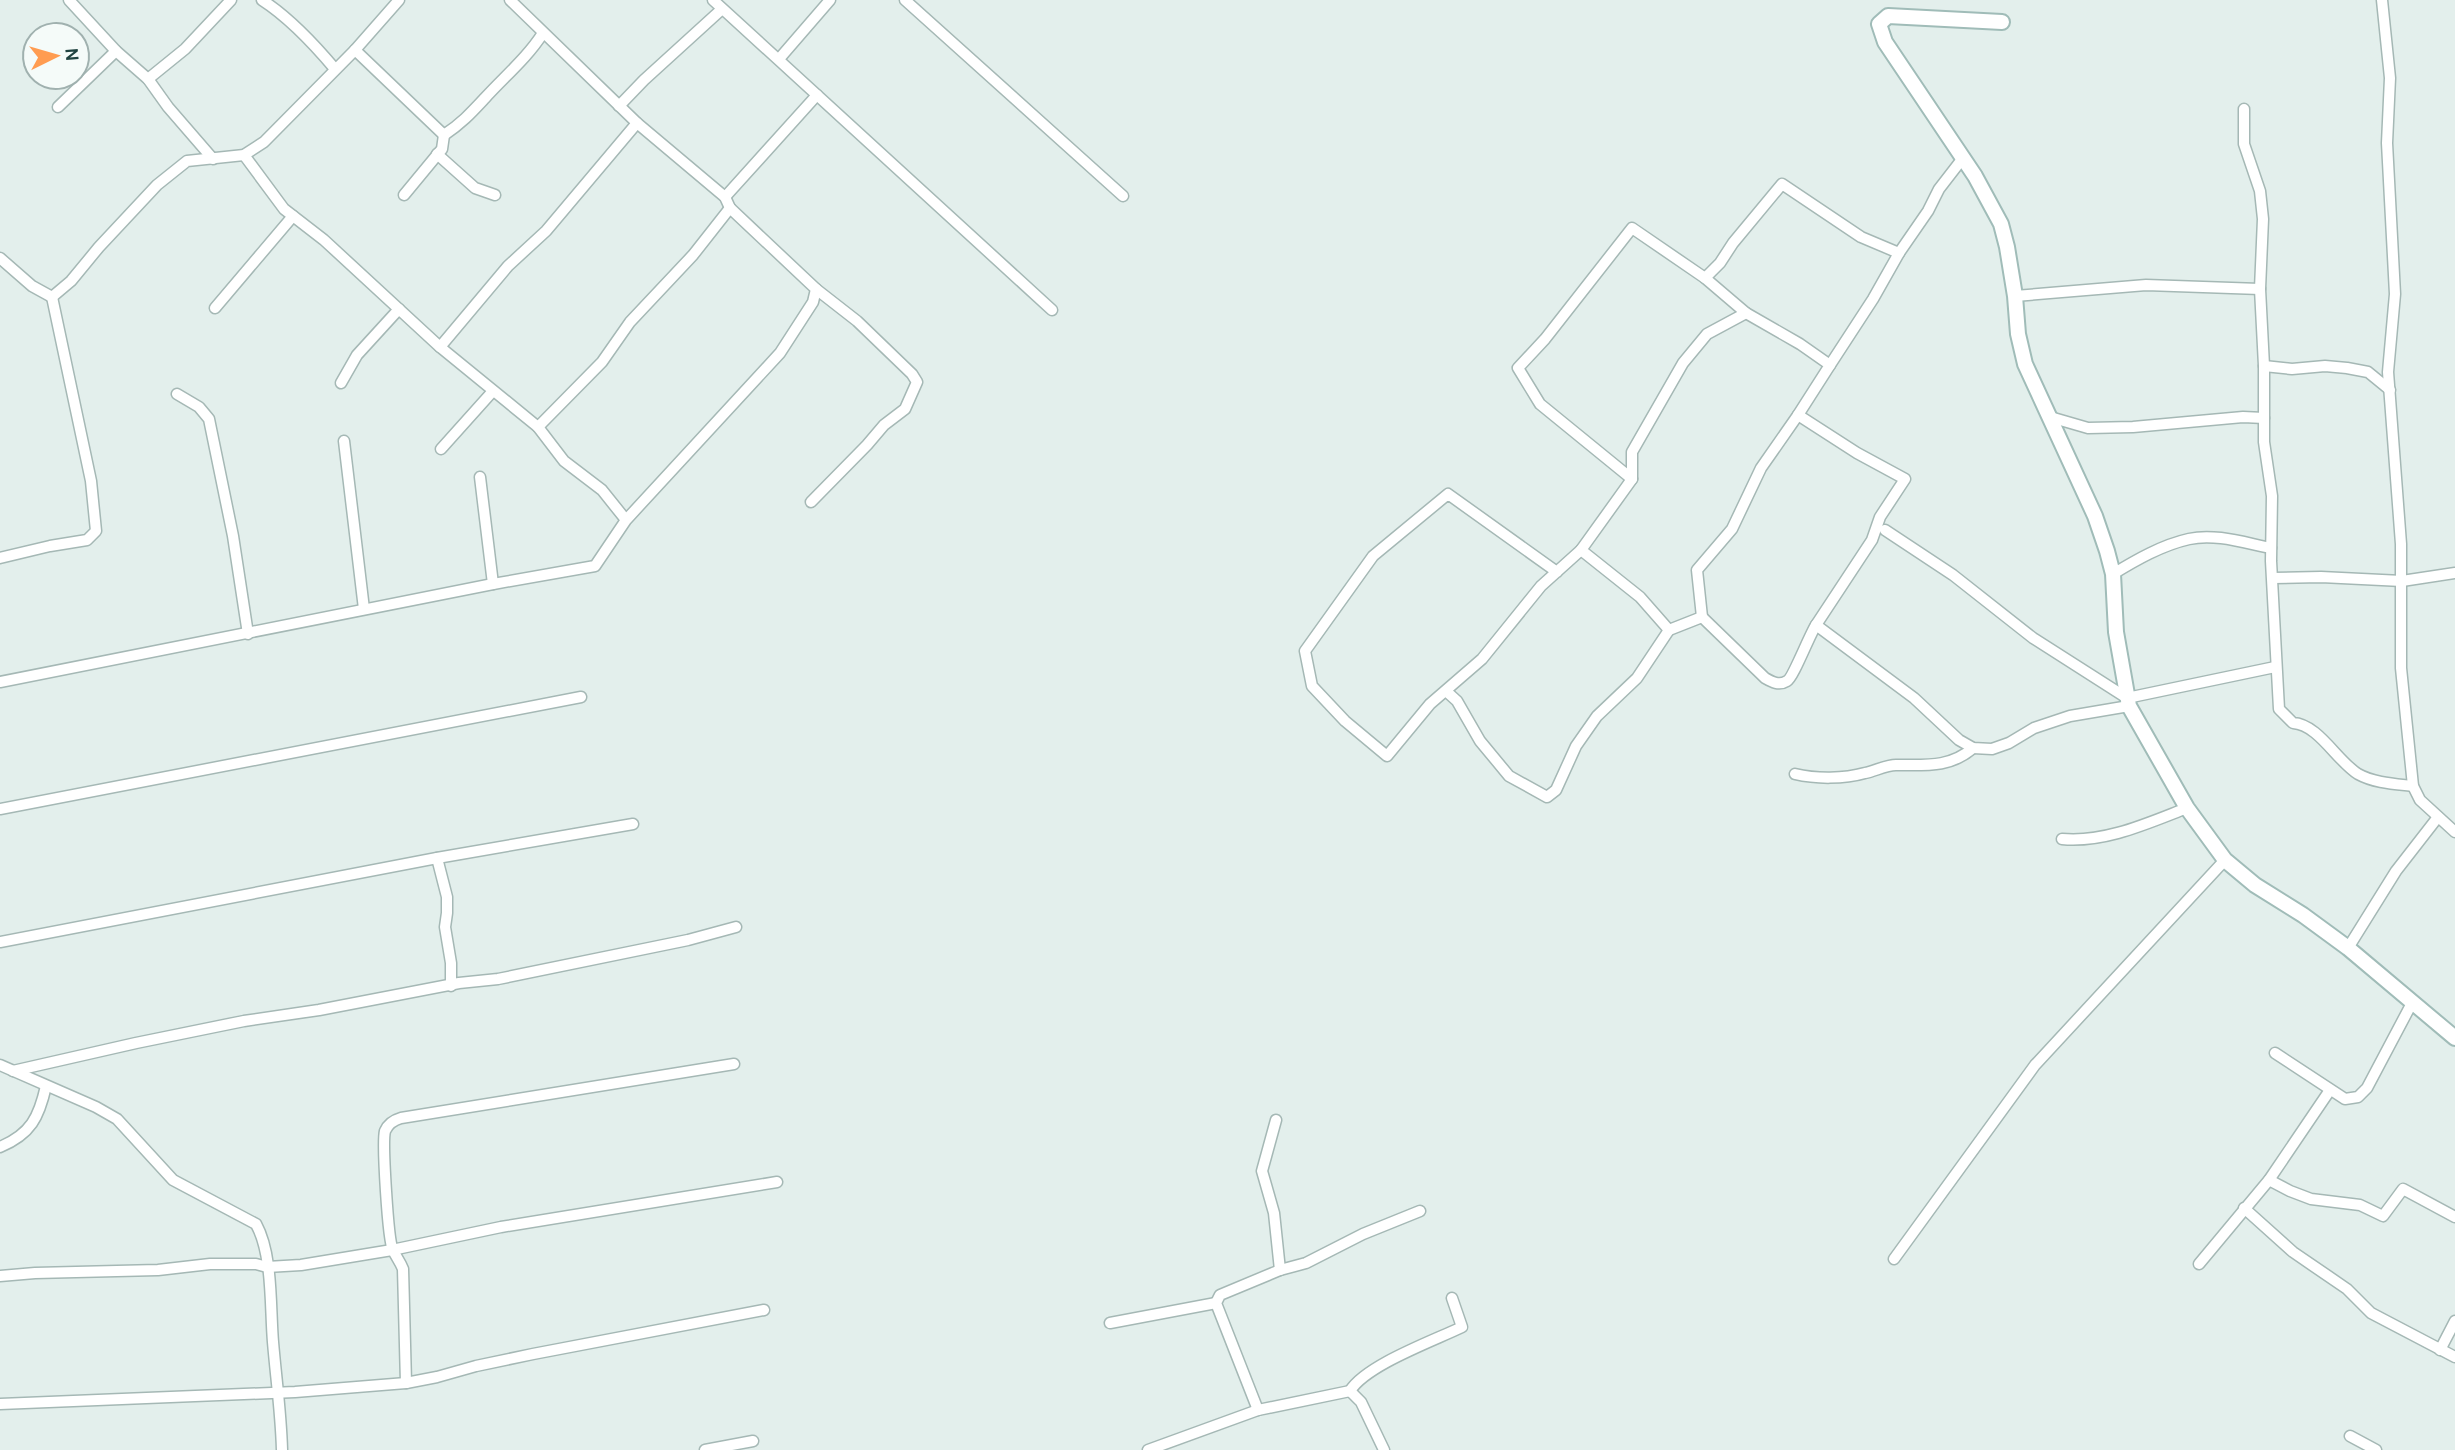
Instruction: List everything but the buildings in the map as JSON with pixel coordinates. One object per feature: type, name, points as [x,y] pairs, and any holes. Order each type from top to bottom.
[{"type":"street","points":[[69,0],[116,51],[148,79],[213,159]]},
{"type":"street","points":[[148,79],[194,40],[231,0]]},
{"type":"street","points":[[262,0],[312,42],[335,69]]},
{"type":"street","points":[[187,161],[244,155],[264,142],[400,0]]},
{"type":"street","points":[[510,0],[636,123],[725,197],[730,208],[816,289],[858,321],[917,382],[905,409],[884,425],[811,502]]},
{"type":"street","points":[[713,0],[1052,310]]},
{"type":"street","points":[[779,59],[830,0]]},
{"type":"street","points":[[905,0],[1123,196]]},
{"type":"street","points":[[2382,0],[2390,78],[2387,143],[2395,294],[2388,372],[2402,581],[2401,668],[2413,786],[2420,800],[2455,832]]},
{"type":"street","points":[[619,106],[722,9]]},
{"type":"street","points":[[2003,22],[1888,16],[1879,24],[1885,42],[1963,158],[2001,224],[2025,364],[2095,516],[2113,574],[2116,632],[2128,702],[2187,808],[2225,860],[2255,886],[2303,915],[2348,948],[2455,1038]]},
{"type":"street","points":[[404,195],[442,149],[444,135],[464,122],[527,56],[543,33]]},
{"type":"street","points":[[355,50],[444,135]]},
{"type":"street","points":[[58,107],[116,51]]},
{"type":"street","points":[[725,197],[817,95]]},
{"type":"street","points":[[2244,108],[2244,144],[2260,191],[2263,219],[2260,289],[2264,442],[2272,496],[2271,548],[2279,709],[2293,723],[2302,723],[2361,776],[2413,786]]},
{"type":"street","points":[[440,347],[508,266],[546,231],[636,123]]},
{"type":"street","points":[[52,298],[71,281],[157,185],[187,161],[196,141]]},
{"type":"street","points":[[437,154],[475,188],[495,195]]},
{"type":"street","points":[[244,155],[284,209],[324,240],[440,347],[538,427],[564,461],[602,490],[626,520]]},
{"type":"street","points":[[1798,415],[1857,453],[1905,479],[1880,517],[1872,540],[1807,639],[1792,676],[1786,682],[1776,684],[1765,678],[1702,617],[1697,570],[1732,529],[1761,468],[1873,299],[1939,189],[1963,158]]},
{"type":"street","points":[[1705,278],[1782,184],[1861,237],[1899,253]]},
{"type":"street","points":[[538,427],[602,362],[630,322],[693,255],[730,208]]},
{"type":"street","points":[[215,308],[293,216]]},
{"type":"street","points":[[1632,479],[1541,404],[1518,368],[1545,340],[1632,228],[1705,278],[1746,313],[1800,344],[1829,365]]},
{"type":"street","points":[[0,258],[32,286],[52,298],[91,481],[96,531],[87,540],[0,558]]},
{"type":"street","points":[[2015,296],[2146,285],[2260,289]]},
{"type":"street","points":[[0,682],[595,566],[626,520],[780,353],[813,302],[816,289]]},
{"type":"street","points":[[341,383],[357,355],[399,309]]},
{"type":"street","points":[[1557,572],[1448,494],[1373,556],[1305,651],[1312,686],[1345,720],[1387,756],[1430,705],[1482,659],[1541,586],[1557,572],[1581,550],[1632,479],[1632,452],[1683,363],[1707,334],[1746,313]]},
{"type":"street","points":[[2264,366],[2292,369],[2325,366],[2368,372],[2390,390]]},
{"type":"street","points":[[441,449],[493,391]]},
{"type":"street","points":[[177,394],[199,407],[209,419],[233,536],[248,634]]},
{"type":"street","points":[[2050,417],[2088,428],[2264,418]]},
{"type":"street","points":[[344,440],[364,609]]},
{"type":"street","points":[[481,477],[493,584]]},
{"type":"street","points":[[1885,530],[1953,575],[2033,638],[2128,702]]},
{"type":"street","points":[[2113,574],[2144,557],[2190,538],[2222,538],[2271,548]]},
{"type":"street","points":[[1581,550],[1640,597],[1669,630]]},
{"type":"street","points":[[2273,578],[2321,577],[2402,581],[2455,573]]},
{"type":"street","points":[[1446,691],[1457,701],[1480,741],[1509,776],[1547,797],[1556,790],[1576,746],[1597,716],[1637,678],[1669,630],[1702,617]]},
{"type":"street","points":[[1816,625],[1905,691],[1959,740],[1973,748],[1992,749],[2070,716],[2275,667]]},
{"type":"street","points":[[0,809],[581,697]]},
{"type":"street","points":[[1795,774],[1837,776],[1862,774],[1895,765],[1931,766],[1952,762],[1973,748]]},
{"type":"street","points":[[2062,839],[2088,840],[2143,825],[2187,808]]},
{"type":"street","points":[[2348,948],[2396,871],[2438,817]]},
{"type":"street","points":[[0,942],[633,824]]},
{"type":"street","points":[[437,859],[447,897],[444,927],[451,963],[451,986]]},
{"type":"street","points":[[1894,1259],[2035,1065],[2225,860]]},
{"type":"street","points":[[13,1071],[136,1042],[244,1021],[498,979],[661,946],[736,927]]},
{"type":"street","points":[[2275,1053],[2344,1099],[2358,1097],[2367,1088],[2413,1002]]},
{"type":"street","points":[[406,1383],[403,1269],[392,1250],[385,1135],[386,1129],[395,1120],[733,1064]]},
{"type":"street","points":[[0,1065],[117,1119],[173,1180],[256,1224],[260,1231],[267,1267],[282,1450]]},
{"type":"street","points":[[0,1147],[30,1127],[38,1115],[46,1086]]},
{"type":"street","points":[[2199,1264],[2269,1180],[2330,1090]]},
{"type":"street","points":[[1276,1120],[1262,1171],[1274,1213],[1280,1270]]},
{"type":"street","points":[[2269,1180],[2311,1199],[2360,1205],[2383,1216],[2403,1189],[2455,1217]]},
{"type":"street","points":[[0,1276],[158,1270],[210,1265],[301,1265],[392,1250],[501,1227],[777,1182]]},
{"type":"street","points":[[2244,1208],[2293,1252],[2347,1289],[2371,1312],[2455,1357]]},
{"type":"street","points":[[1258,1410],[1216,1303],[1220,1295],[1280,1270],[1306,1263],[1363,1234],[1420,1211]]},
{"type":"street","points":[[1148,1450],[1258,1410],[1350,1391],[1360,1378],[1462,1328],[1452,1298]]},
{"type":"street","points":[[1110,1323],[1216,1303]]},
{"type":"street","points":[[0,1404],[279,1392],[406,1383],[522,1356],[764,1310]]},
{"type":"street","points":[[2440,1350],[2455,1321]]},
{"type":"street","points":[[1350,1391],[1361,1402],[1384,1450]]},
{"type":"street","points":[[2350,1436],[2375,1450]]},
{"type":"street","points":[[705,1450],[753,1441]]}]
